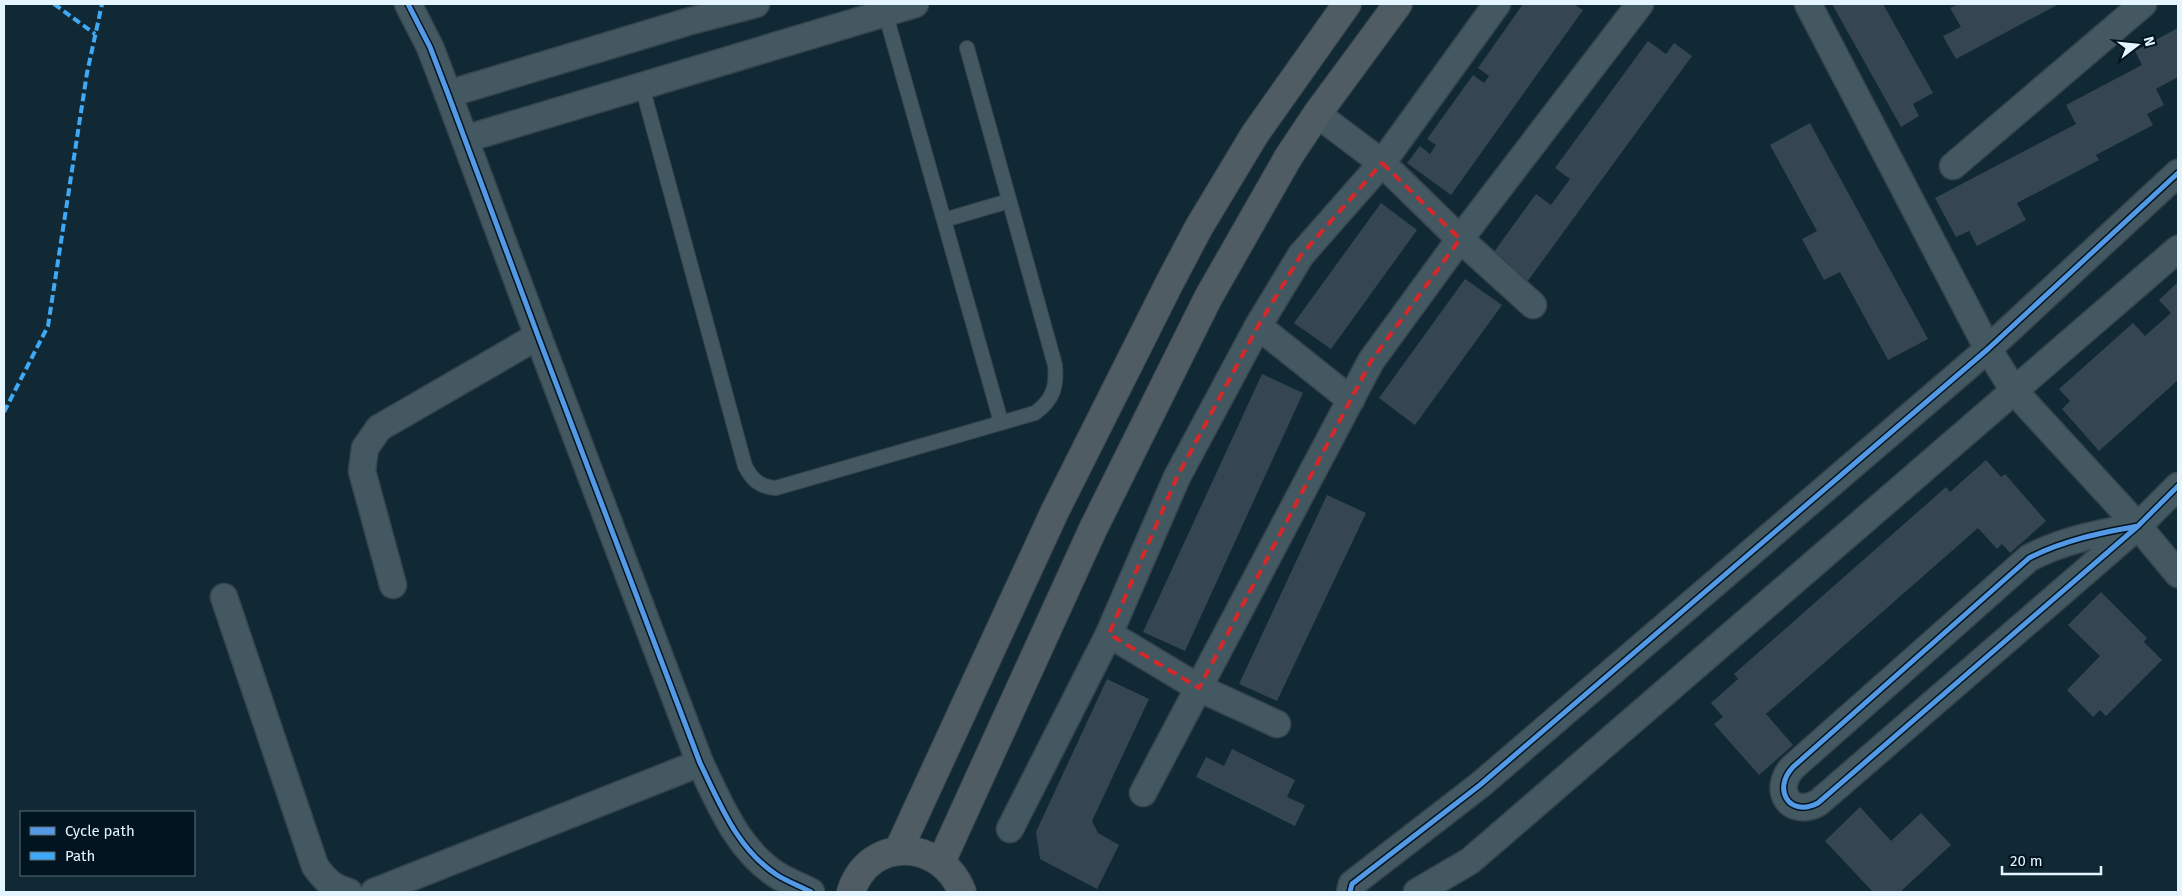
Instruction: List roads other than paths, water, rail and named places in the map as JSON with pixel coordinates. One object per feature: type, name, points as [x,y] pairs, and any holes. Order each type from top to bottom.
[{"type":"main road","points":[[898,851],[1051,520],[1170,282],[1208,211],[1255,134],[1348,4]]},
{"type":"main road","points":[[941,862],[1093,529],[1204,307],[1257,209],[1316,114],[1398,4]]},
{"type":"main road","points":[[852,892],[862,872],[872,862],[884,855],[898,851],[920,852],[941,862],[958,882],[962,892]]},
{"type":"street","points":[[408,4],[430,47],[700,763],[730,825],[743,843],[758,860],[778,875],[811,892]]},
{"type":"street","points":[[448,94],[684,13],[756,4]]},
{"type":"street","points":[[465,139],[915,4]]},
{"type":"street","points":[[1010,829],[1109,634],[1177,477],[1258,326],[1301,255],[1382,162],[1497,4]]},
{"type":"street","points":[[1142,793],[1371,361],[1460,239],[1640,4]]},
{"type":"street","points":[[1808,4],[1988,349],[2015,392],[2138,526],[2178,574]]},
{"type":"street","points":[[1952,166],[2143,4]]},
{"type":"street","points":[[1316,114],[1382,162],[1460,239],[1533,305]]},
{"type":"street","points":[[1350,892],[1352,884],[1480,785],[1988,349],[2178,172]]},
{"type":"street","points":[[1416,892],[1470,861],[2015,392],[2178,249]]},
{"type":"street","points":[[1258,326],[1350,400]]},
{"type":"street","points":[[393,585],[362,471],[366,448],[371,437],[379,428],[538,336]]},
{"type":"street","points":[[2138,526],[2052,546],[2029,558],[1793,767],[1784,779],[1783,787],[1788,800],[1794,806],[1802,808],[1818,803],[2138,526],[2178,486]]},
{"type":"street","points":[[224,597],[315,866],[324,879],[334,887],[349,892]]},
{"type":"street","points":[[1109,634],[1199,688],[1277,724]]},
{"type":"street","points":[[374,892],[700,763]]},
{"type":"lane","points":[[885,12],[1001,422]]},
{"type":"lane","points":[[642,86],[745,466],[750,476],[759,484],[767,487],[785,486],[1035,413],[1044,406],[1055,389],[1055,365],[967,48]]},
{"type":"lane","points":[[944,220],[1009,201]]}]
